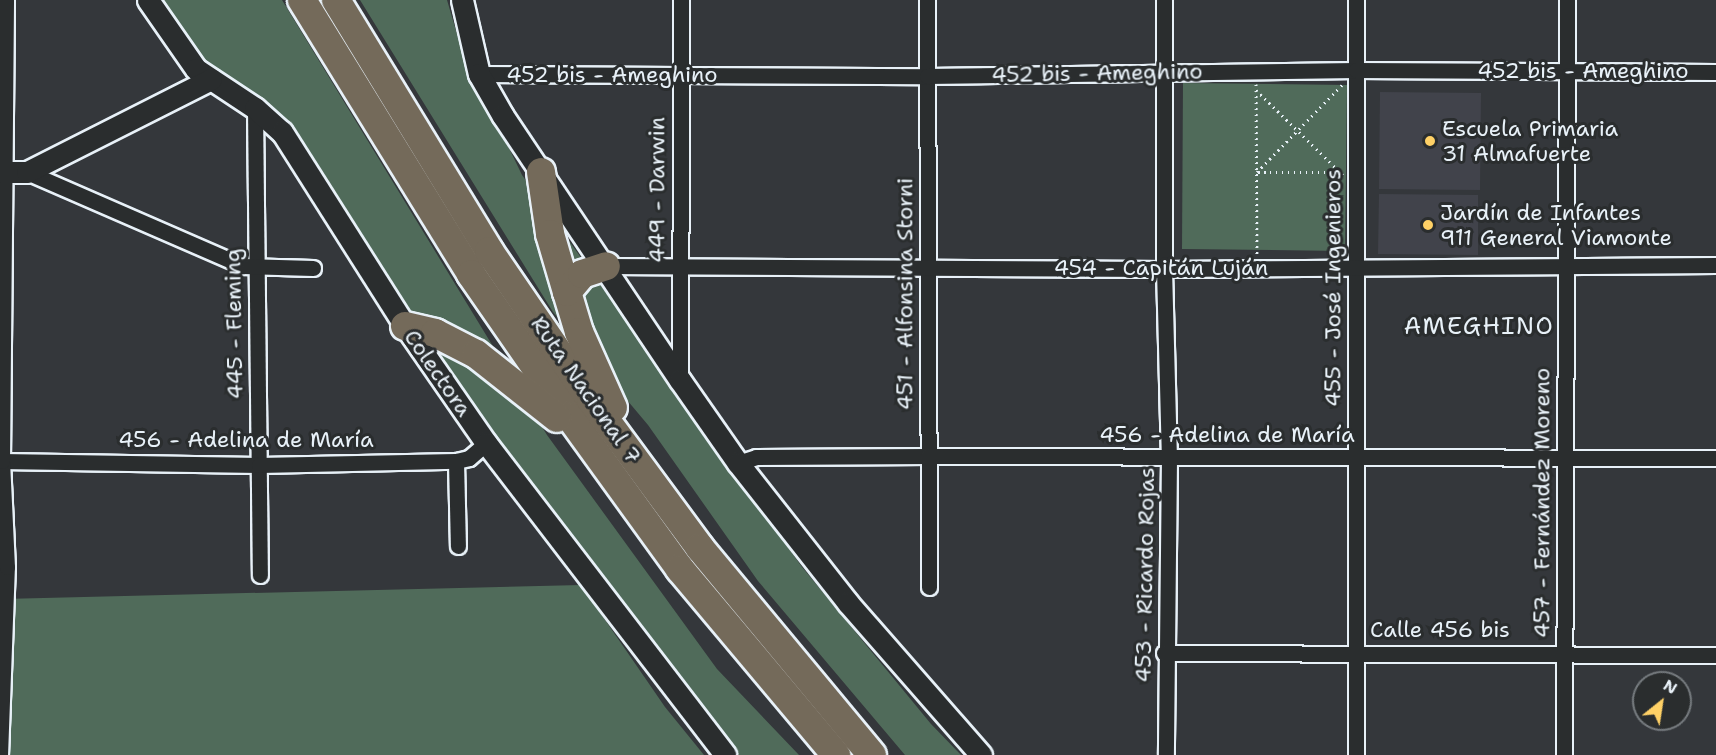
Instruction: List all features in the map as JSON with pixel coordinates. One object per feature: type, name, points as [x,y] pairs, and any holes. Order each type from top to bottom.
[{"type":"highway","name":"Ruta Nacional 7","points":[[302,0],[471,274],[598,457],[680,569],[836,755]]},
{"type":"highway","name":"Ruta Nacional 7","points":[[336,0],[489,251],[591,400],[662,496],[805,677],[873,755]]},
{"type":"highway","points":[[541,172],[550,234],[567,292],[601,382],[662,496]]},
{"type":"highway","points":[[567,292],[582,274],[606,266]]},
{"type":"highway","points":[[405,326],[435,333],[476,354],[543,405],[598,457]]},
{"type":"street","points":[[0,755],[7,567],[1,461],[6,0]]},
{"type":"street","name":"Colectora","points":[[148,0],[188,60],[211,79],[255,108],[282,132],[301,157],[405,326],[486,443],[725,755]]},
{"type":"street","points":[[462,0],[479,74],[541,172],[606,266],[680,380],[738,464],[848,603],[981,755]]},
{"type":"street","name":"449 - Darwin","points":[[680,380],[681,0]]},
{"type":"street","name":"451 - Alfonsina Storni","points":[[927,0],[929,587]]},
{"type":"street","name":"453 - Ricardo Rojas","points":[[1164,0],[1164,269],[1169,458],[1164,653],[1166,755]]},
{"type":"street","name":"455 - José Ingenieros","points":[[1356,0],[1356,755]]},
{"type":"street","name":"457 - Fernández Moreno","points":[[1564,755],[1566,0]]},
{"type":"street","name":"452 bis - Ameghino","points":[[479,74],[927,76],[1255,70],[1716,72]]},
{"type":"street","points":[[27,172],[211,79]]},
{"type":"street","name":"445 - Fleming","points":[[255,108],[260,576]]},
{"type":"street","points":[[3,172],[27,172],[243,266],[313,268]]},
{"type":"street","name":"454 - Capitán Luján","points":[[606,266],[1164,269],[1716,265]]},
{"type":"street","name":"456 - Adelina de María","points":[[1,461],[259,465],[456,461],[469,458],[486,443]]},
{"type":"street","name":"456 - Adelina de María","points":[[738,464],[756,457],[1716,458]]},
{"type":"street","points":[[456,461],[458,546]]},
{"type":"street","name":"Calle 456 bis","points":[[1164,653],[1564,652],[1716,655]]},
{"type":"path","points":[[1255,70],[1258,268]]},
{"type":"path","points":[[1257,172],[1356,70]]},
{"type":"path","points":[[1256,90],[1355,188]]},
{"type":"path","points":[[1257,172],[1339,172]]},
{"type":"shaded area","name":"Escuela Primaria 31 Almafuerte","points":[[1380,92],[1481,93],[1480,190],[1379,189]]},
{"type":"shaded area","name":"Jardín de Infantes 911 General Viamonte","points":[[1379,194],[1478,195],[1478,255],[1378,254]]},
{"type":"green space","points":[[157,0],[282,0],[547,435],[717,669],[799,755],[735,755],[471,409],[295,135],[191,55]]},
{"type":"green space","points":[[360,0],[447,0],[462,51],[522,175],[802,567],[931,724],[961,755],[905,755],[758,581],[648,425],[553,312]]},
{"type":"green space","points":[[1183,83],[1347,85],[1345,251],[1182,249]]},
{"type":"green space","points":[[581,585],[665,707],[704,755],[0,755],[3,599]]},
{"type":"place","name":"Escuela Primaria 31 Almafuerte","points":[[1430,141]]},
{"type":"place","name":"Jardín de Infantes 911 General Viamonte","points":[[1428,225]]},
{"type":"district","name":"AMEGHINO","points":[[1479,327]]}]
